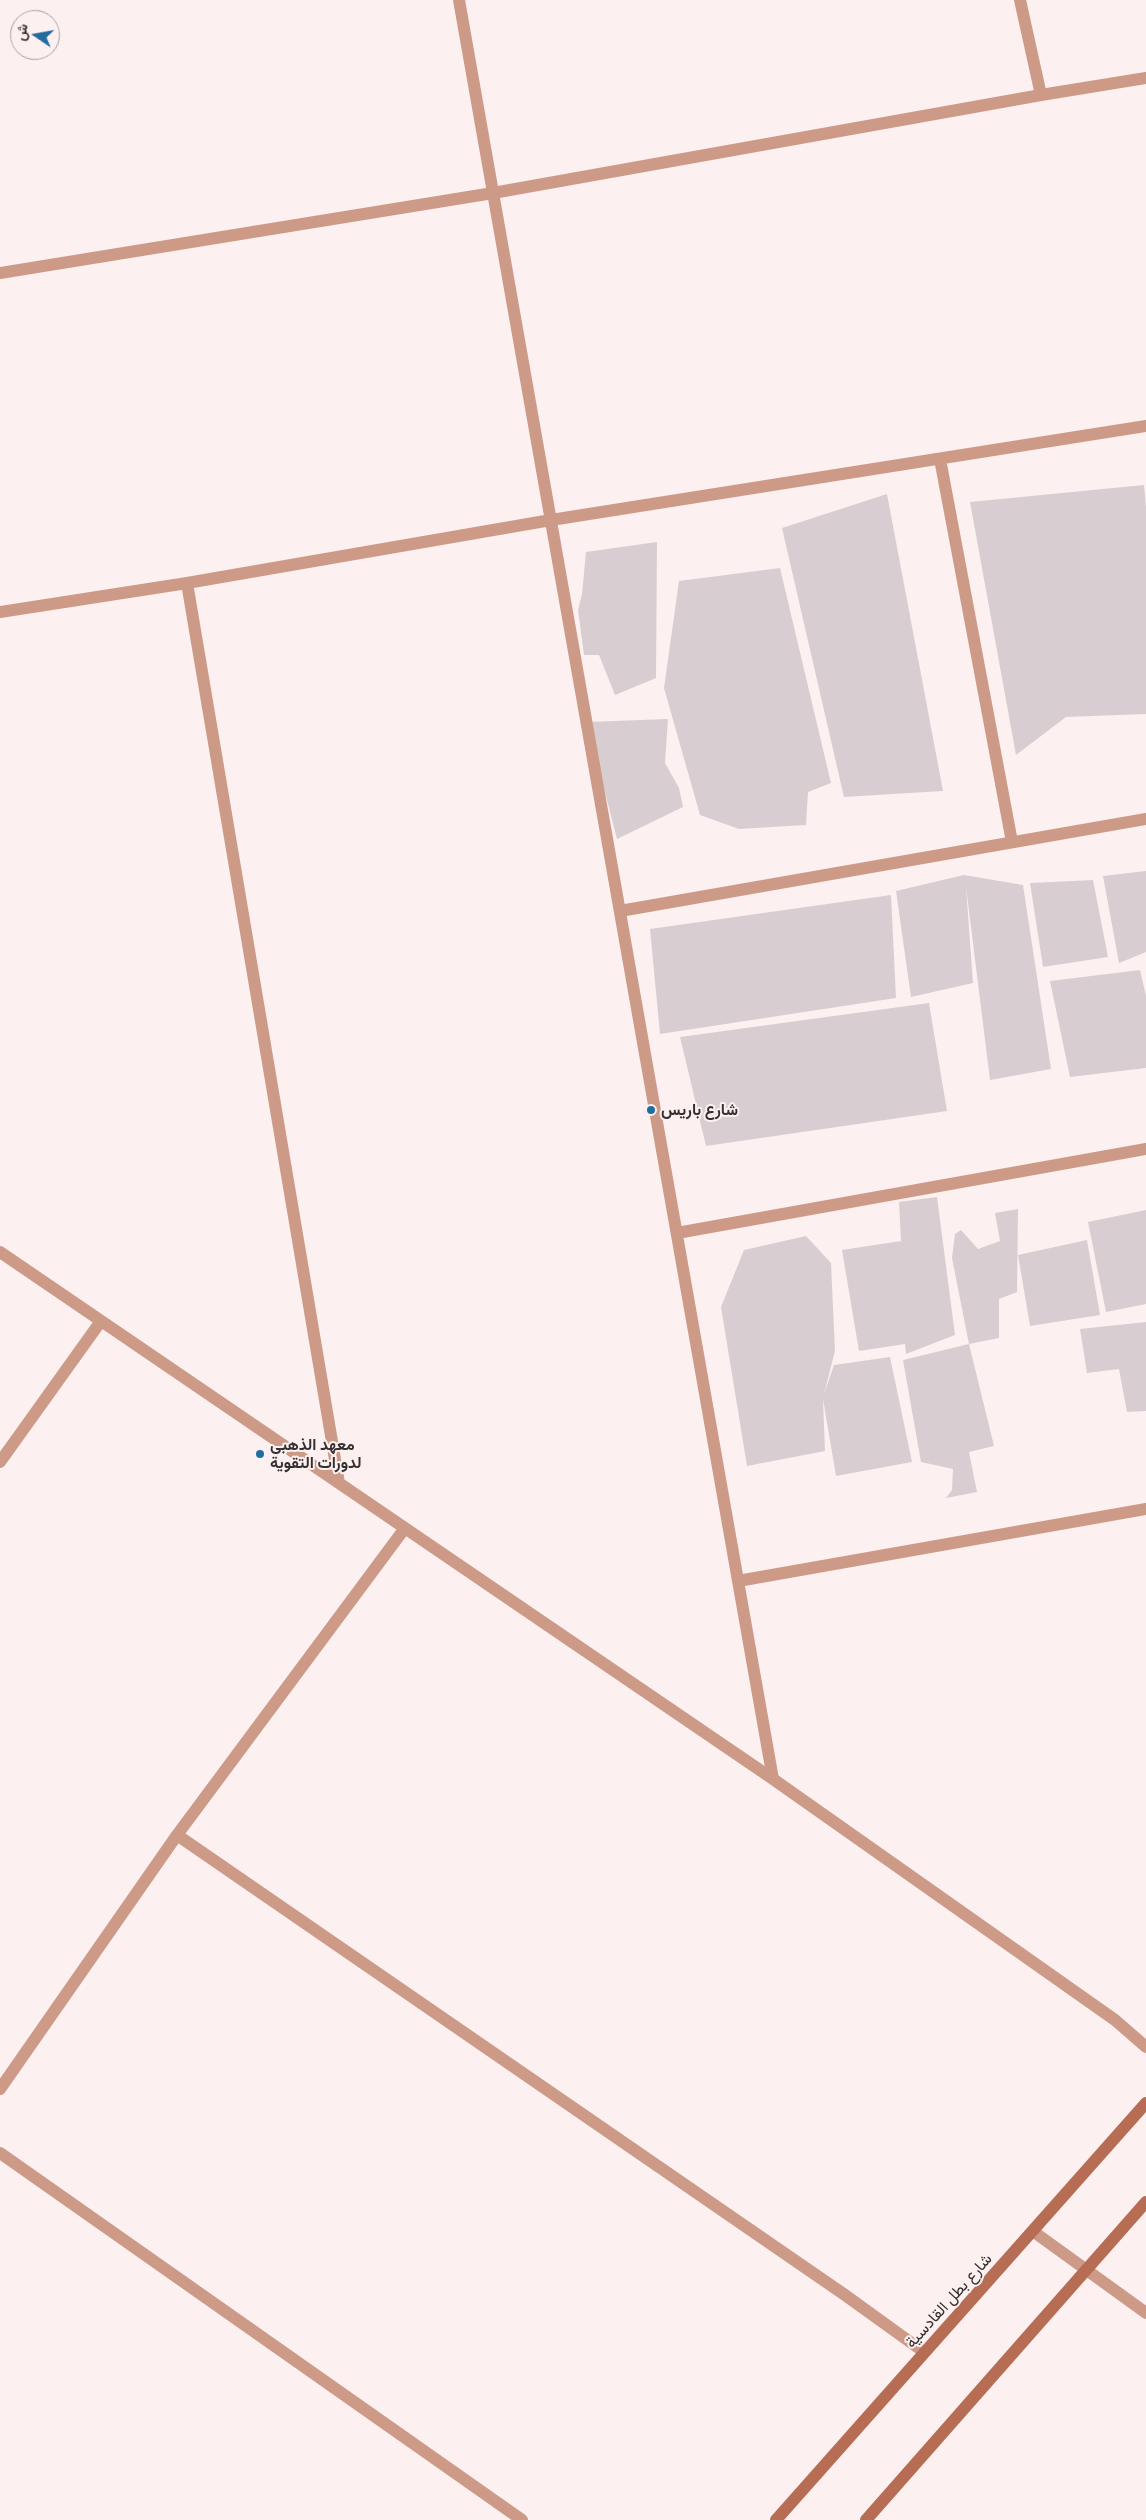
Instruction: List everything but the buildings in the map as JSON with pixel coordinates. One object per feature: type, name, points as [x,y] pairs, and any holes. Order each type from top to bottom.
[{"type":"street","points":[[459,0],[773,1779]]},
{"type":"street","points":[[1020,0],[1041,95]]},
{"type":"street","points":[[0,274],[493,193],[1146,78]]},
{"type":"street","points":[[0,612],[187,583],[551,520],[1146,426]]},
{"type":"street","points":[[940,458],[1012,842]]},
{"type":"street","points":[[187,583],[339,1483]]},
{"type":"street","points":[[620,911],[1146,819]]},
{"type":"street","points":[[677,1233],[1146,1149]]},
{"type":"street","points":[[0,1252],[773,1779],[1115,2020],[1146,2047]]},
{"type":"street","points":[[0,1462],[101,1321]]},
{"type":"street","points":[[738,1581],[1146,1510]]},
{"type":"street","points":[[0,2089],[177,1835],[405,1528]]},
{"type":"street","points":[[177,1835],[820,2278],[924,2352]]},
{"type":"street","name":"شارع بطل القادسية","points":[[776,2520],[924,2352],[1034,2232],[1146,2103]]},
{"type":"street","points":[[0,2153],[522,2520]]},
{"type":"street","points":[[866,2520],[1146,2202]]},
{"type":"street","points":[[1034,2232],[1146,2313]]},
{"type":"place","name":"شارع باريس","points":[[651,1110]]},
{"type":"place","name":"معهد الذهبي لدورات التقوية","points":[[260,1454]]}]
